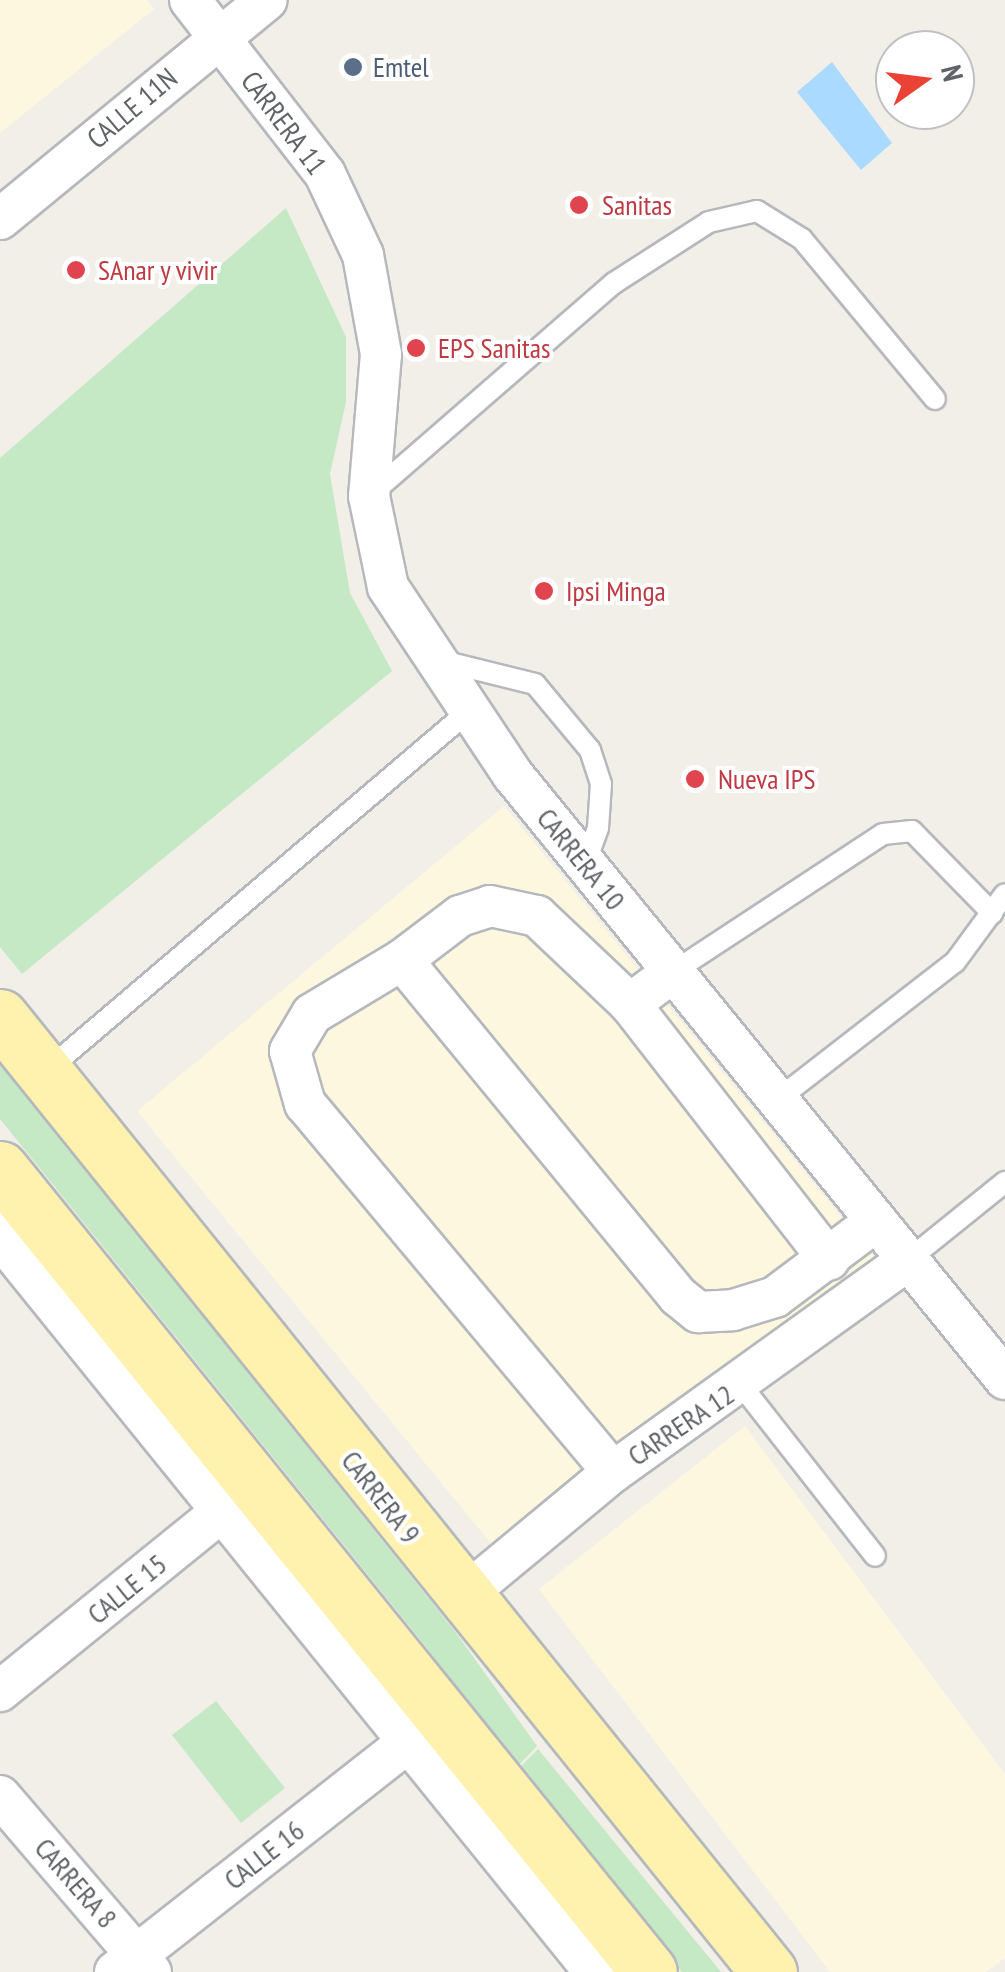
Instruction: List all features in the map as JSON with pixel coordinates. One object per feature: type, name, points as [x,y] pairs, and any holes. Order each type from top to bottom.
[{"type":"main road","name":"CARRERA 9","points":[[0,1016],[472,1589],[769,1972]]},
{"type":"main road","points":[[2,1191],[126,1326],[241,1496],[649,1972]]},
{"type":"main road","points":[[52,1289],[126,1326]]},
{"type":"street","name":"CARRERA 11","points":[[190,0],[325,174],[363,255]]},
{"type":"street","name":"CALLE 11N","points":[[0,219],[218,36],[267,0]]},
{"type":"street","name":"CARRERA 10","points":[[363,255],[381,354],[368,496],[388,586],[470,710],[585,863],[1005,1379]]},
{"type":"street","points":[[612,1472],[305,1104],[290,1051],[312,1014],[402,960],[460,916],[490,906],[537,916],[630,1004],[829,1260]]},
{"type":"street","points":[[402,960],[678,1296],[698,1312],[733,1310],[775,1297],[875,1222]]},
{"type":"street","points":[[630,1004],[673,972]]},
{"type":"street","points":[[2,1191],[52,1289],[241,1496],[412,1739],[601,1972]]},
{"type":"street","name":"CARRERA 12","points":[[472,1589],[612,1472],[907,1261]]},
{"type":"street","name":"CALLE 15","points":[[0,1691],[241,1496]]},
{"type":"street","points":[[472,1589],[798,1972]]},
{"type":"street","name":"CALLE 16","points":[[134,1966],[412,1739]]},
{"type":"street","name":"CARRERA 8","points":[[0,1796],[134,1966]]},
{"type":"lane","points":[[368,496],[614,283],[709,222],[757,210],[802,238],[935,399]]},
{"type":"lane","points":[[436,660],[535,684],[590,750],[601,784],[598,828],[585,863]]},
{"type":"lane","points":[[45,1072],[470,710]]},
{"type":"lane","points":[[673,972],[883,834],[912,830],[992,913]]},
{"type":"lane","points":[[777,1100],[954,962],[1005,894]]},
{"type":"lane","points":[[907,1261],[1005,1182]]},
{"type":"lane","points":[[740,1384],[875,1556]]},
{"type":"shaded area","points":[[0,0],[147,0],[154,9],[0,133]]},
{"type":"shaded area","points":[[504,806],[876,1259],[493,1546],[137,1111]]},
{"type":"shaded area","points":[[745,1426],[1005,1774],[1005,1958],[986,1972],[830,1972],[539,1589]]},
{"type":"green space","points":[[286,208],[346,337],[346,402],[330,474],[350,593],[392,671],[22,974],[0,947],[0,458]]},
{"type":"green space","points":[[0,1063],[454,1630],[537,1746],[514,1770],[427,1648],[0,1119]]},
{"type":"green space","points":[[216,1701],[285,1788],[241,1823],[172,1735]]},
{"type":"green space","points":[[538,1749],[721,1972],[682,1972],[515,1772]]},
{"type":"water","points":[[832,62],[875,120],[875,130],[882,130],[892,143],[861,170],[797,92]]},
{"type":"place","name":"Emtel","points":[[353,67]]},
{"type":"place","name":"Sanitas","points":[[579,205]]},
{"type":"place","name":"SAnar y vivir","points":[[76,270]]},
{"type":"place","name":"EPS Sanitas","points":[[416,348]]},
{"type":"place","name":"Ipsi Minga","points":[[544,591]]},
{"type":"place","name":"Nueva IPS","points":[[695,779]]}]
